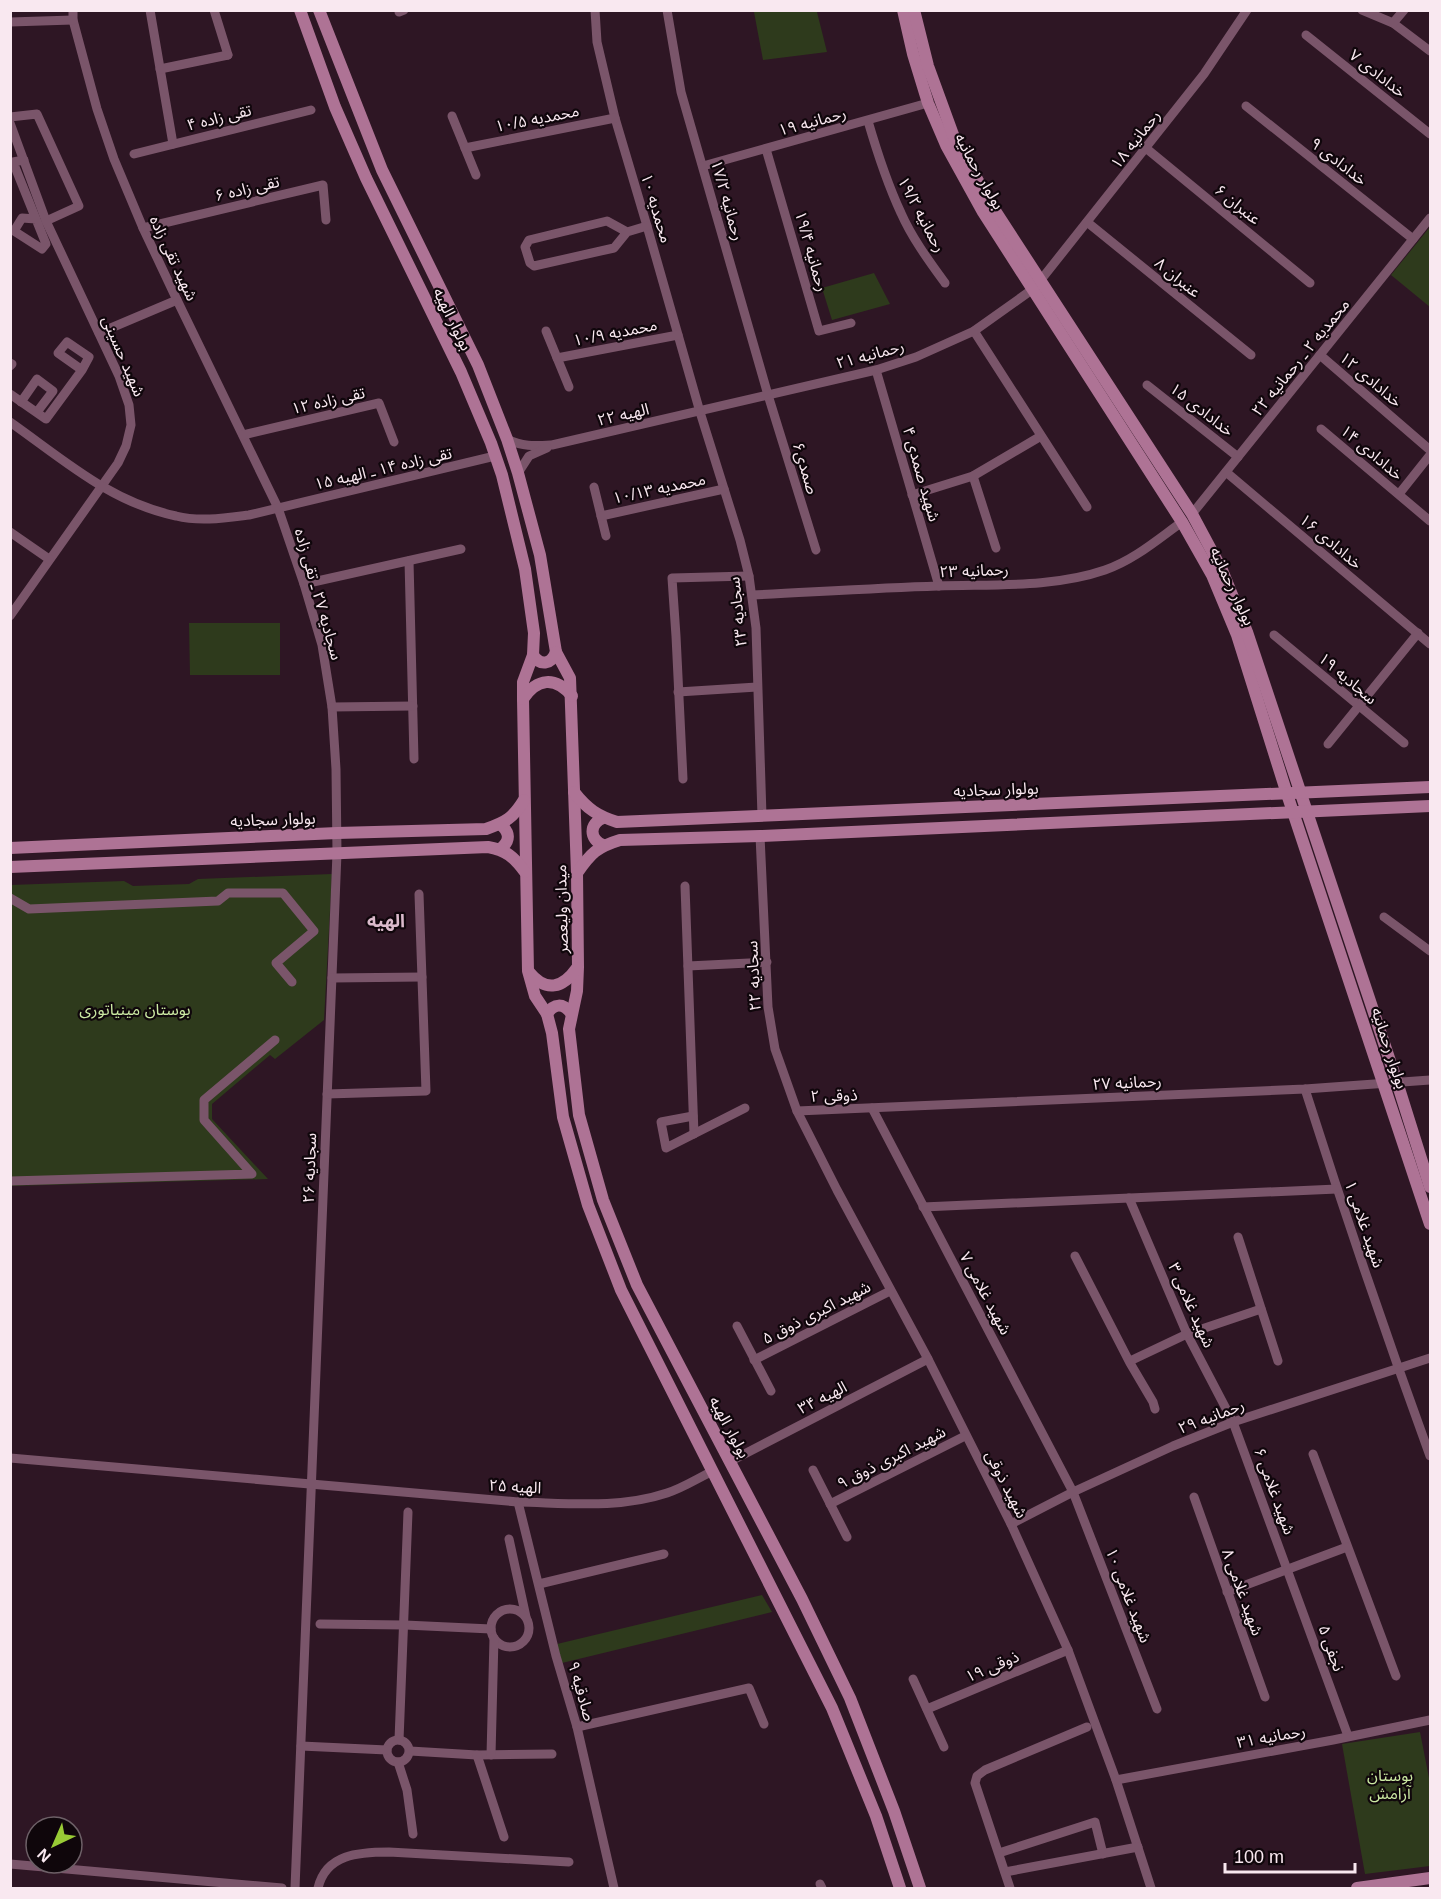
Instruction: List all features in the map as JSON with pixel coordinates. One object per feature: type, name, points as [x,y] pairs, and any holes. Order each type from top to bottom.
[{"type":"main road","name":"بولوار الهیه","points":[[300,10],[335,107],[366,178],[461,372],[495,456],[511,508],[525,569],[534,633],[533,655]]},
{"type":"main road","name":"بولوار الهیه","points":[[319,10],[382,170],[478,365],[507,439],[540,555],[556,652]]},
{"type":"main road","name":"بولوار رحمانیه","points":[[903,10],[927,103],[946,145],[983,212],[1036,285],[1222,570],[1247,632],[1307,812],[1391,1083],[1431,1224]]},
{"type":"main road","name":"بولوار رحمانیه","points":[[914,10],[928,66],[955,140],[1036,285]]},
{"type":"main road","name":"بولوار رحمانیه","points":[[1187,518],[1237,635],[1293,812],[1431,1187]]},
{"type":"main road","points":[[533,655],[542,663],[549,662],[554,658],[556,652]]},
{"type":"main road","name":"میدان ولیعصر","points":[[533,655],[523,682],[528,971],[535,980],[552,986],[570,979],[578,967],[572,696],[570,678],[556,652]]},
{"type":"main road","points":[[523,699],[530,689],[540,683],[552,682],[564,687],[572,696]]},
{"type":"main road","name":"بولوار سجادیه","points":[[603,818],[617,822],[1431,787]]},
{"type":"main road","points":[[574,792],[584,806],[603,818]]},
{"type":"main road","points":[[500,849],[509,837],[506,829],[500,824],[516,814],[524,799]]},
{"type":"main road","points":[[577,873],[590,855],[603,845],[621,840],[760,836],[1431,806]]},
{"type":"main road","points":[[603,818],[597,820],[592,831],[593,838],[603,845]]},
{"type":"main road","name":"بولوار سجادیه","points":[[10,848],[337,832],[486,829],[500,824]]},
{"type":"main road","points":[[10,867],[488,847],[500,849],[515,859],[525,873]]},
{"type":"main road","name":"بولوار الهیه","points":[[578,967],[577,991],[568,1029],[579,1115],[603,1200],[637,1285],[801,1599],[850,1698],[894,1811],[920,1888]]},
{"type":"main road","name":"بولوار الهیه","points":[[528,971],[535,996],[547,1014],[552,1034],[563,1117],[588,1205],[621,1290],[832,1708],[876,1816],[900,1888]]},
{"type":"main road","points":[[547,1014],[559,1005],[566,1007],[571,1013]]},
{"type":"main road","points":[[713,1471],[729,1462]]},
{"type":"main road","points":[[1357,1888],[1431,1878]]},
{"type":"street","points":[[150,10],[173,144]]},
{"type":"street","points":[[160,69],[228,55],[214,10]]},
{"type":"street","points":[[399,10],[399,12],[404,10]]},
{"type":"street","name":"محمدیه ۱۰","points":[[596,10],[597,42],[615,118],[700,412]]},
{"type":"street","name":"رحمانیه ۱۷/۲","points":[[667,10],[681,92],[768,395]]},
{"type":"street","name":"رحمانیه ۱۸","points":[[1036,285],[1147,149],[1204,74],[1246,10]]},
{"type":"street","points":[[1362,10],[1393,23],[1431,51]]},
{"type":"street","points":[[1393,23],[1404,10]]},
{"type":"street","points":[[10,22],[73,15]]},
{"type":"street","name":"شهید تقی زاده","points":[[73,15],[97,109],[114,159],[143,228],[278,508]]},
{"type":"street","name":"خدادادی ۷","points":[[1306,35],[1431,134]]},
{"type":"street","name":"رحمانیه ۱۹","points":[[703,166],[927,103]]},
{"type":"street","name":"خدادادی ۹","points":[[1246,106],[1413,239]]},
{"type":"street","name":"تقی زاده ۴","points":[[134,154],[311,110]]},
{"type":"street","points":[[10,117],[37,114],[79,206],[41,220],[12,161],[24,160]]},
{"type":"street","points":[[452,116],[476,175]]},
{"type":"street","name":"محمدیه ۱۰/۵","points":[[465,148],[615,118]]},
{"type":"street","name":"رحمانیه ۱۹/۲","points":[[868,121],[884,172],[902,215],[945,284]]},
{"type":"street","name":"شهید حسینی","points":[[10,123],[24,160],[41,220],[99,333],[129,405],[131,425],[126,446],[118,464],[10,616]]},
{"type":"street","name":"رحمانیه ۱۹/۴","points":[[766,149],[819,331],[851,323]]},
{"type":"street","name":"عنبران ۶","points":[[1147,149],[1310,283]]},
{"type":"street","name":"تقی زاده ۶","points":[[143,228],[323,185],[326,220]]},
{"type":"street","name":"محمدیه ۲ ـ رحمانیه ۲۲","points":[[1187,518],[1431,218]]},
{"type":"street","points":[[627,232],[607,221],[529,240],[525,246],[530,263],[534,266],[614,248],[627,232],[647,226]]},
{"type":"street","name":"عنبران ۸","points":[[1087,222],[1251,355]]},
{"type":"street","name":"رحمانیه ۲۱","points":[[700,412],[876,370],[916,357],[974,331],[1036,285]]},
{"type":"street","points":[[99,333],[177,300]]},
{"type":"street","points":[[546,331],[569,387]]},
{"type":"street","points":[[974,331],[1087,507]]},
{"type":"street","name":"محمدیه ۱۰/۹","points":[[557,358],[678,335]]},
{"type":"street","name":"خدادادی ۱۲","points":[[1320,356],[1431,450]]},
{"type":"street","points":[[10,394],[46,419],[82,370]]},
{"type":"street","name":"شهید صمدی ۴","points":[[876,370],[939,586]]},
{"type":"street","points":[[21,402],[37,379],[53,391],[37,412]]},
{"type":"street","name":"خدادادی ۱۵","points":[[1148,385],[1238,457]]},
{"type":"street","name":"صمدی۶","points":[[768,395],[816,550]]},
{"type":"street","name":"تقی زاده ۱۲","points":[[243,435],[379,403],[394,442]]},
{"type":"street","name":"الهیه ۲۲","points":[[552,446],[700,412]]},
{"type":"street","name":"سجادیه ۲۳","points":[[700,412],[749,576],[752,595],[756,628],[762,816]]},
{"type":"street","name":"تقی زاده ۱۴ ـ الهیه ۱۵","points":[[10,422],[101,487],[136,504],[177,517],[212,519],[249,515],[495,456]]},
{"type":"street","name":"خدادادی ۱۴","points":[[1321,429],[1431,521]]},
{"type":"street","points":[[912,495],[973,476],[1041,436]]},
{"type":"street","points":[[507,439],[526,447],[552,446]]},
{"type":"street","points":[[518,473],[529,456],[552,446]]},
{"type":"street","points":[[1400,494],[1431,455]]},
{"type":"street","name":"خدادادی ۱۶","points":[[1226,472],[1431,644]]},
{"type":"street","points":[[973,476],[996,548]]},
{"type":"street","points":[[594,487],[606,536]]},
{"type":"street","name":"محمدیه ۱۰/۱۳","points":[[601,516],[724,489]]},
{"type":"street","name":"سجادیه ۲۷ ـ تقی زاده","points":[[278,508],[322,645],[332,707],[336,769],[337,854]]},
{"type":"street","name":"رحمانیه ۲۳","points":[[752,595],[1005,585],[1069,579],[1106,570],[1144,549],[1187,518]]},
{"type":"street","points":[[10,532],[49,559]]},
{"type":"street","points":[[304,584],[460,549]]},
{"type":"street","points":[[409,561],[414,759]]},
{"type":"street","points":[[683,779],[672,579],[749,576]]},
{"type":"street","points":[[1328,744],[1418,633]]},
{"type":"street","name":"سجادیه ۱۹","points":[[1274,635],[1404,743]]},
{"type":"street","points":[[678,692],[757,687]]},
{"type":"street","points":[[332,707],[413,706]]},
{"type":"street","name":"سجادیه ۲۲","points":[[760,836],[768,1007],[775,1049],[797,1111]]},
{"type":"street","name":"سجادیه ۲۶","points":[[295,1888],[337,854]]},
{"type":"street","points":[[685,886],[694,1134]]},
{"type":"street","points":[[10,898],[29,909],[218,901],[228,893],[283,893],[314,931],[276,963],[292,982]]},
{"type":"street","points":[[327,1094],[426,1091],[419,894]]},
{"type":"street","points":[[1384,917],[1431,951]]},
{"type":"street","points":[[688,966],[766,962]]},
{"type":"street","points":[[332,978],[422,977]]},
{"type":"street","points":[[10,1181],[252,1174],[204,1120],[204,1100],[275,1040]]},
{"type":"street","name":"رحمانیه ۲۷","points":[[872,1108],[1305,1089],[1431,1080]]},
{"type":"street","name":"شهید غلامی ۱","points":[[1305,1089],[1398,1368],[1431,1456]]},
{"type":"street","points":[[693,1116],[661,1122],[666,1148],[744,1108]]},
{"type":"street","name":"ذوقی ۲","points":[[797,1111],[872,1108]]},
{"type":"street","name":"شهید غلامی ۷","points":[[872,1108],[1073,1492]]},
{"type":"street","name":"شهید ذوقی","points":[[797,1111],[1011,1524],[1068,1650],[1116,1780],[1151,1888]]},
{"type":"street","points":[[923,1207],[1337,1189]]},
{"type":"street","name":"شهید غلامی ۳","points":[[1129,1198],[1187,1334],[1233,1422]]},
{"type":"street","points":[[1238,1237],[1278,1361]]},
{"type":"street","points":[[1075,1256],[1155,1409]]},
{"type":"street","name":"شهید اکبری ذوق ۵","points":[[754,1360],[891,1291]]},
{"type":"street","points":[[1130,1361],[1187,1334],[1261,1309]]},
{"type":"street","name":"شهید اکبری ذوق ۵","points":[[737,1326],[771,1391]]},
{"type":"street","name":"الهیه ۳۴","points":[[729,1462],[927,1359]]},
{"type":"street","name":"رحمانیه ۲۹","points":[[1011,1524],[1073,1492],[1173,1446],[1233,1422],[1431,1359]]},
{"type":"street","name":"شهید غلامی ۶","points":[[1233,1422],[1288,1570]]},
{"type":"street","name":"شهید اکبری ذوق ۹","points":[[830,1504],[965,1436]]},
{"type":"street","points":[[1313,1454],[1396,1676]]},
{"type":"street","name":"الهیه ۲۵","points":[[10,1458],[518,1502],[623,1504],[669,1493],[713,1471]]},
{"type":"street","points":[[813,1470],[847,1537]]},
{"type":"street","name":"شهید غلامی ۱۰","points":[[1073,1492],[1157,1709]]},
{"type":"street","name":"شهید غلامی ۸","points":[[1194,1497],[1265,1697]]},
{"type":"street","name":"صادقیه ۹","points":[[518,1502],[556,1656],[577,1727],[614,1888]]},
{"type":"street","points":[[399,1740],[408,1512]]},
{"type":"street","points":[[320,1624],[405,1625],[493,1633],[502,1645],[512,1647],[521,1644],[527,1636],[529,1626],[509,1539]]},
{"type":"street","points":[[1227,1592],[1347,1547]]},
{"type":"street","points":[[539,1584],[664,1554]]},
{"type":"street","name":"نجفی ۵","points":[[1288,1570],[1348,1736]]},
{"type":"street","points":[[491,1755],[493,1619],[500,1612],[509,1608],[519,1611],[526,1617]]},
{"type":"street","name":"ذوقی ۱۹","points":[[927,1709],[1068,1650]]},
{"type":"street","points":[[913,1678],[944,1747]]},
{"type":"street","points":[[577,1727],[749,1688],[764,1724]]},
{"type":"street","name":"رحمانیه ۳۱","points":[[1116,1780],[1431,1720]]},
{"type":"street","points":[[1010,1888],[975,1783],[977,1776],[985,1770],[1087,1727]]},
{"type":"street","points":[[387,1750],[391,1743],[399,1740],[407,1743],[410,1751],[406,1759],[398,1762]]},
{"type":"street","points":[[301,1746],[387,1750]]},
{"type":"street","points":[[387,1750],[390,1758],[398,1762],[407,1790],[413,1834]]},
{"type":"street","points":[[410,1751],[477,1755],[552,1754]]},
{"type":"street","points":[[477,1755],[504,1837]]},
{"type":"street","points":[[999,1853],[1095,1822],[1103,1854]]},
{"type":"street","points":[[1005,1872],[1138,1847]]},
{"type":"street","points":[[318,1888],[326,1870],[334,1863],[362,1852],[569,1862]]},
{"type":"street","points":[[10,1864],[282,1888]]},
{"type":"green space","points":[[754,12],[817,12],[827,52],[763,60]]},
{"type":"green space","points":[[1430,227],[1430,307],[1391,275]]},
{"type":"green space","points":[[874,273],[890,304],[832,320],[822,288]]},
{"type":"green space","points":[[189,623],[280,623],[280,675],[190,675]]},
{"type":"green space","name":"بوستان مینیاتوری","points":[[332,874],[324,1020],[275,1059],[270,1055],[212,1104],[212,1119],[268,1179],[11,1186],[10,885],[124,881],[133,886],[189,884],[198,879]]},
{"type":"green space","points":[[762,1595],[772,1612],[562,1663],[557,1644]]},
{"type":"green space","name":"بوستان آرامش","points":[[1420,1732],[1430,1783],[1430,1866],[1365,1874],[1342,1744]]},
{"type":"district","name":"الهیه","points":[[386,921]]}]
